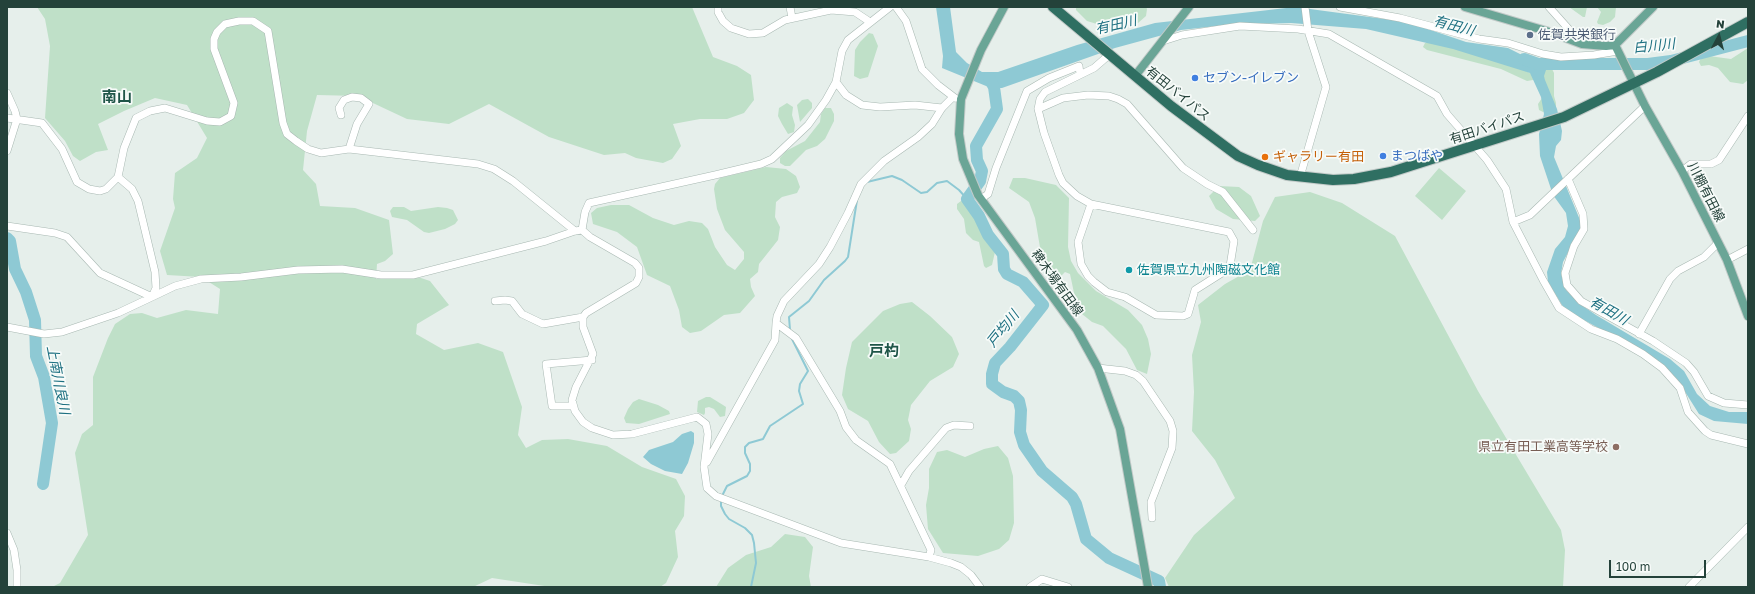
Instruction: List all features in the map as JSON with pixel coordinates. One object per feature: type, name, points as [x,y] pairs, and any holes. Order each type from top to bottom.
[{"type":"highway","name":"有田バイパス","points":[[1053,7],[1108,54],[1214,140],[1238,156],[1272,171],[1300,177],[1333,180],[1373,176],[1475,146],[1564,117],[1657,72],[1748,22]]},
{"type":"main road","name":"稗木場有田線","points":[[1004,7],[981,50],[962,99],[959,122],[960,148],[967,171],[980,197],[1077,330],[1098,368],[1120,429],[1147,584]]},
{"type":"main road","points":[[1135,76],[1190,7]]},
{"type":"main road","points":[[1465,7],[1553,33],[1582,44],[1617,48],[1653,7]]},
{"type":"main road","name":"川棚有田線","points":[[1617,48],[1645,106],[1682,171],[1727,260],[1748,316]]},
{"type":"street","points":[[718,7],[718,12],[723,21],[731,28],[742,33],[763,33],[780,22],[831,10],[855,12],[870,22]]},
{"type":"street","points":[[790,7],[792,18]]},
{"type":"street","points":[[7,327],[44,334],[62,332],[118,313],[175,286],[201,279],[241,277],[298,270],[342,269],[381,275],[413,275],[546,241],[578,230],[589,203],[715,176],[761,164],[772,159],[808,125],[826,100],[836,82],[842,51],[848,40],[890,7]]},
{"type":"street","points":[[1300,177],[1326,88],[1307,27],[1305,7]]},
{"type":"street","points":[[1340,7],[1400,18],[1479,39],[1508,43],[1543,54],[1568,57],[1600,54],[1617,48]]},
{"type":"street","points":[[1549,7],[1582,44]]},
{"type":"street","points":[[898,8],[906,21],[922,69],[953,97],[962,99]]},
{"type":"street","points":[[12,119],[42,123],[62,148],[72,174],[83,187],[94,190],[106,189],[118,177],[124,148],[136,118],[150,111],[165,108],[207,121],[220,122],[231,116],[234,103],[214,49],[214,39],[216,32],[225,24],[239,21],[252,21],[268,31],[287,134],[308,149],[321,153],[349,149],[478,164],[494,169],[578,230],[635,263],[639,268],[639,277],[636,283],[586,313],[583,317],[543,324],[522,314],[512,301],[495,301]]},
{"type":"street","points":[[1163,41],[1182,35],[1240,26],[1307,27],[1330,34],[1437,96],[1447,114],[1487,160],[1506,189],[1513,222],[1559,308],[1591,329],[1617,340],[1643,354],[1662,368],[1680,388],[1688,412],[1705,431],[1711,435],[1748,444]]},
{"type":"street","points":[[1091,204],[1078,242],[1082,264],[1088,276],[1107,292],[1125,297],[1156,315],[1183,316],[1188,314],[1195,290],[1225,271],[1230,266],[1234,241],[1229,232],[1091,204],[1077,196],[1063,183],[1044,133],[1038,109],[1040,99],[1045,92],[1094,68],[1108,54]]},
{"type":"street","points":[[980,197],[988,194],[996,168],[1027,91],[1049,78],[1079,66],[1080,74]]},
{"type":"street","points":[[836,82],[846,95],[862,105],[880,107],[915,105],[942,108]]},
{"type":"street","points":[[7,93],[15,111],[12,119],[7,151]]},
{"type":"street","points":[[1038,109],[1063,98],[1088,95],[1110,96],[1127,104],[1183,168],[1207,184],[1223,192],[1253,230]]},
{"type":"street","points":[[341,115],[339,108],[344,100],[352,97],[361,98],[369,104],[357,124],[349,149]]},
{"type":"street","points":[[704,467],[775,340],[777,316],[784,301],[819,264],[841,228],[861,184],[884,161],[918,137],[932,124],[942,108],[953,97]]},
{"type":"street","points":[[1513,222],[1530,215],[1550,194],[1568,179],[1645,106]]},
{"type":"street","points":[[1682,171],[1691,164],[1711,164],[1719,160],[1748,116]]},
{"type":"street","points":[[118,177],[132,189],[138,201],[155,272],[156,288],[152,297]]},
{"type":"street","points":[[1568,179],[1583,214],[1584,229],[1568,261],[1566,273],[1567,285],[1581,301],[1686,363],[1694,372],[1708,396],[1724,403],[1748,405]]},
{"type":"street","points":[[7,226],[55,233],[67,237],[100,274],[152,297]]},
{"type":"street","points":[[1639,334],[1670,279],[1678,271],[1697,262],[1718,243]]},
{"type":"street","points":[[1727,260],[1748,249]]},
{"type":"street","points":[[583,317],[583,327],[592,348],[592,360],[576,387],[572,400],[573,406],[583,422],[592,428],[613,435],[632,434],[697,417],[706,424],[708,434],[704,467],[707,488],[716,496],[735,505],[841,543],[929,557],[961,566],[971,575],[980,587]]},
{"type":"street","points":[[776,323],[796,338],[840,411],[846,427],[856,440],[890,464],[931,550],[929,557]]},
{"type":"street","points":[[573,406],[552,406],[546,364],[592,360]]},
{"type":"street","points":[[1098,368],[1125,371],[1136,375],[1143,381],[1170,421],[1173,431],[1172,448],[1151,502],[1152,518]]},
{"type":"street","points":[[901,485],[909,471],[946,428],[954,425],[970,426]]},
{"type":"street","points":[[1689,587],[1748,527]]},
{"type":"street","points":[[7,533],[14,550],[18,570],[17,587]]},
{"type":"street","points":[[1030,587],[1042,579],[1068,587]]},
{"type":"green space","points":[[37,7],[692,7],[713,57],[737,66],[751,75],[754,100],[744,113],[727,119],[700,119],[673,124],[681,146],[672,159],[663,163],[636,158],[625,153],[604,155],[549,137],[489,104],[449,124],[407,119],[358,96],[317,95],[307,131],[303,170],[316,184],[320,206],[355,208],[389,220],[393,254],[385,261],[377,264],[376,279],[421,278],[430,281],[449,305],[417,324],[416,334],[444,350],[478,343],[503,352],[522,407],[518,435],[526,448],[542,440],[568,439],[607,446],[642,467],[676,479],[685,496],[684,516],[675,531],[678,557],[666,583],[660,587],[551,587],[492,578],[473,587],[52,587],[60,583],[88,535],[75,453],[82,434],[93,425],[93,377],[115,324],[130,314],[142,313],[157,318],[186,310],[218,314],[220,289],[201,277],[167,275],[160,251],[175,208],[173,199],[175,173],[197,158],[207,138],[187,105],[155,98],[98,124],[108,150],[96,152],[80,161],[73,156],[65,141],[45,118],[50,46],[45,19]]},
{"type":"green space","points":[[1076,7],[1146,7],[1147,9],[1146,16],[1138,23],[1123,27],[1110,28],[1087,21],[1076,10]]},
{"type":"green space","points":[[1569,7],[1587,7],[1585,17],[1583,17]]},
{"type":"green space","points":[[1597,7],[1616,7],[1615,17],[1610,22],[1603,25],[1598,24],[1597,22],[1601,12]]},
{"type":"green space","points":[[869,33],[873,34],[878,46],[868,77],[860,79],[854,76],[855,50],[860,42]]},
{"type":"green space","points":[[1436,42],[1469,46],[1537,76],[1533,80],[1527,81],[1501,69],[1427,50],[1423,47],[1425,43]]},
{"type":"green space","points":[[1748,48],[1748,80],[1743,84],[1730,82],[1718,68],[1709,65],[1701,66],[1699,62],[1701,58],[1709,56],[1731,59]]},
{"type":"green space","points":[[1549,67],[1554,73],[1554,96],[1556,107],[1543,112],[1539,110],[1538,104],[1542,98],[1545,85],[1543,70]]},
{"type":"green space","points":[[808,99],[812,103],[812,108],[800,122],[797,105],[802,100]]},
{"type":"green space","points":[[787,103],[793,107],[792,115],[795,125],[794,132],[788,134],[778,116],[779,108]]},
{"type":"green space","points":[[825,108],[831,108],[834,114],[834,121],[825,139],[817,146],[806,150],[790,166],[785,166],[780,163],[780,158],[786,151],[805,141],[820,122],[821,114]]},
{"type":"green space","points":[[766,167],[786,169],[796,176],[800,187],[797,193],[782,197],[776,202],[775,217],[780,227],[778,240],[759,264],[758,272],[750,279],[751,287],[755,296],[740,313],[724,315],[701,331],[690,333],[682,327],[679,310],[670,286],[647,275],[637,247],[617,232],[593,224],[591,213],[597,208],[611,205],[629,205],[653,218],[674,225],[689,221],[702,223],[708,229],[715,247],[727,265],[735,270],[744,259],[744,252],[725,230],[717,209],[714,189],[715,184],[720,178]]},
{"type":"green space","points":[[1439,168],[1466,191],[1442,220],[1415,196]]},
{"type":"green space","points":[[1013,178],[1025,178],[1056,185],[1069,198],[1068,247],[1071,261],[1078,273],[1096,291],[1128,310],[1142,325],[1148,339],[1151,354],[1147,374],[1137,370],[1126,349],[1103,326],[1092,322],[1082,314],[1077,307],[1070,274],[1065,272],[1059,278],[1051,278],[1043,265],[1035,218],[1029,202],[1009,188]]},
{"type":"green space","points":[[1219,186],[1239,187],[1251,196],[1260,216],[1255,221],[1233,219],[1216,209],[1209,196]]},
{"type":"green space","points":[[1310,192],[1342,203],[1395,236],[1478,391],[1561,530],[1565,550],[1563,587],[1169,587],[1165,578],[1194,535],[1235,498],[1215,460],[1192,431],[1194,392],[1192,355],[1201,322],[1198,305],[1225,284],[1250,270],[1263,221],[1275,197]]},
{"type":"green space","points":[[961,201],[966,201],[970,205],[986,239],[993,245],[995,252],[992,265],[986,268],[984,266],[979,242],[973,240],[966,233],[964,219],[957,209],[957,204]]},
{"type":"green space","points":[[393,207],[404,207],[411,211],[438,207],[447,208],[453,210],[458,220],[455,224],[445,229],[429,233],[424,232],[407,220],[392,217],[390,211]]},
{"type":"green space","points":[[912,302],[930,316],[952,337],[959,354],[953,367],[930,381],[911,405],[908,420],[911,429],[909,441],[896,453],[890,454],[879,442],[868,421],[848,409],[842,395],[852,342],[883,311],[900,304]]},
{"type":"green space","points":[[706,397],[710,397],[726,407],[725,416],[720,417],[714,409],[709,407],[705,408],[704,415],[697,412],[698,401]]},
{"type":"green space","points":[[639,399],[658,405],[669,411],[670,414],[639,424],[626,423],[624,418],[628,409],[633,402]]},
{"type":"green space","points":[[998,446],[1008,458],[1013,476],[1014,523],[1009,540],[999,549],[978,556],[943,553],[928,529],[926,505],[929,488],[929,469],[937,452],[947,450],[965,457],[984,449]]},
{"type":"green space","points":[[785,534],[805,537],[813,547],[809,576],[811,587],[716,587],[728,568],[746,555],[771,547]]},
{"type":"water","name":"有田川","points":[[936,7],[950,7],[956,52],[967,63],[982,72],[998,72],[1077,45],[1155,23],[1295,7],[1407,22],[1466,42],[1508,48],[1534,61],[1546,70],[1544,76],[1545,80],[1557,109],[1562,131],[1561,140],[1556,146],[1554,157],[1580,220],[1580,230],[1563,262],[1561,274],[1566,290],[1580,304],[1596,315],[1670,359],[1684,371],[1697,394],[1710,406],[1729,412],[1748,412],[1748,424],[1714,421],[1699,414],[1677,379],[1649,355],[1565,310],[1548,282],[1547,272],[1555,249],[1565,237],[1568,226],[1566,213],[1553,195],[1540,156],[1539,134],[1544,114],[1541,97],[1530,73],[1453,49],[1366,29],[1291,23],[1226,25],[1181,30],[1115,48],[1002,88],[991,88],[942,68],[943,56]]},
{"type":"water","points":[[691,431],[694,433],[694,443],[688,463],[682,474],[665,471],[651,464],[643,457],[649,450],[673,442],[682,434]]},
{"type":"waterway","name":"白川川","points":[[1524,59],[1538,64],[1648,64],[1671,61],[1748,41]]},
{"type":"waterway","name":"戸均川","points":[[989,78],[994,87],[997,109],[976,146],[977,160],[982,171],[980,181],[967,199],[979,216],[988,235],[1003,254],[1004,269],[1007,274],[1023,282],[1043,305],[1010,347],[995,363],[992,374],[992,384],[1003,392],[1014,396],[1019,401],[1021,410],[1020,432],[1024,445],[1042,471],[1072,497],[1076,504],[1086,539],[1109,558],[1159,581],[1160,587]]},
{"type":"waterway","points":[[867,182],[892,176],[902,180],[921,193],[927,192],[937,183],[947,181],[959,190],[967,199]]},
{"type":"waterway","points":[[790,330],[789,317],[809,301],[824,280],[848,257],[857,200]]},
{"type":"waterway","name":"上南川良川","points":[[7,238],[10,241],[15,269],[26,292],[35,320],[36,356],[44,377],[52,423],[43,484]]},
{"type":"waterway","points":[[722,496],[727,486],[747,476],[750,471],[750,464],[745,453],[745,447],[749,443],[763,439],[770,426],[803,404],[799,391],[800,384],[808,371],[792,339]]},
{"type":"waterway","points":[[721,500],[721,506],[729,519],[745,528],[752,535],[756,563],[751,587]]},
{"type":"place","name":"佐賀共栄銀行","points":[[1530,35]]},
{"type":"place","name":"セブン-イレブン","points":[[1195,78]]},
{"type":"place","name":"まつばや","points":[[1383,156]]},
{"type":"place","name":"ギャラリー有田","points":[[1265,157]]},
{"type":"place","name":"佐賀県立九州陶磁文化館","points":[[1129,270]]},
{"type":"place","name":"県立有田工業高等学校","points":[[1616,447]]},
{"type":"district","name":"南山","points":[[117,97]]},
{"type":"district","name":"戸杓","points":[[884,351]]}]
